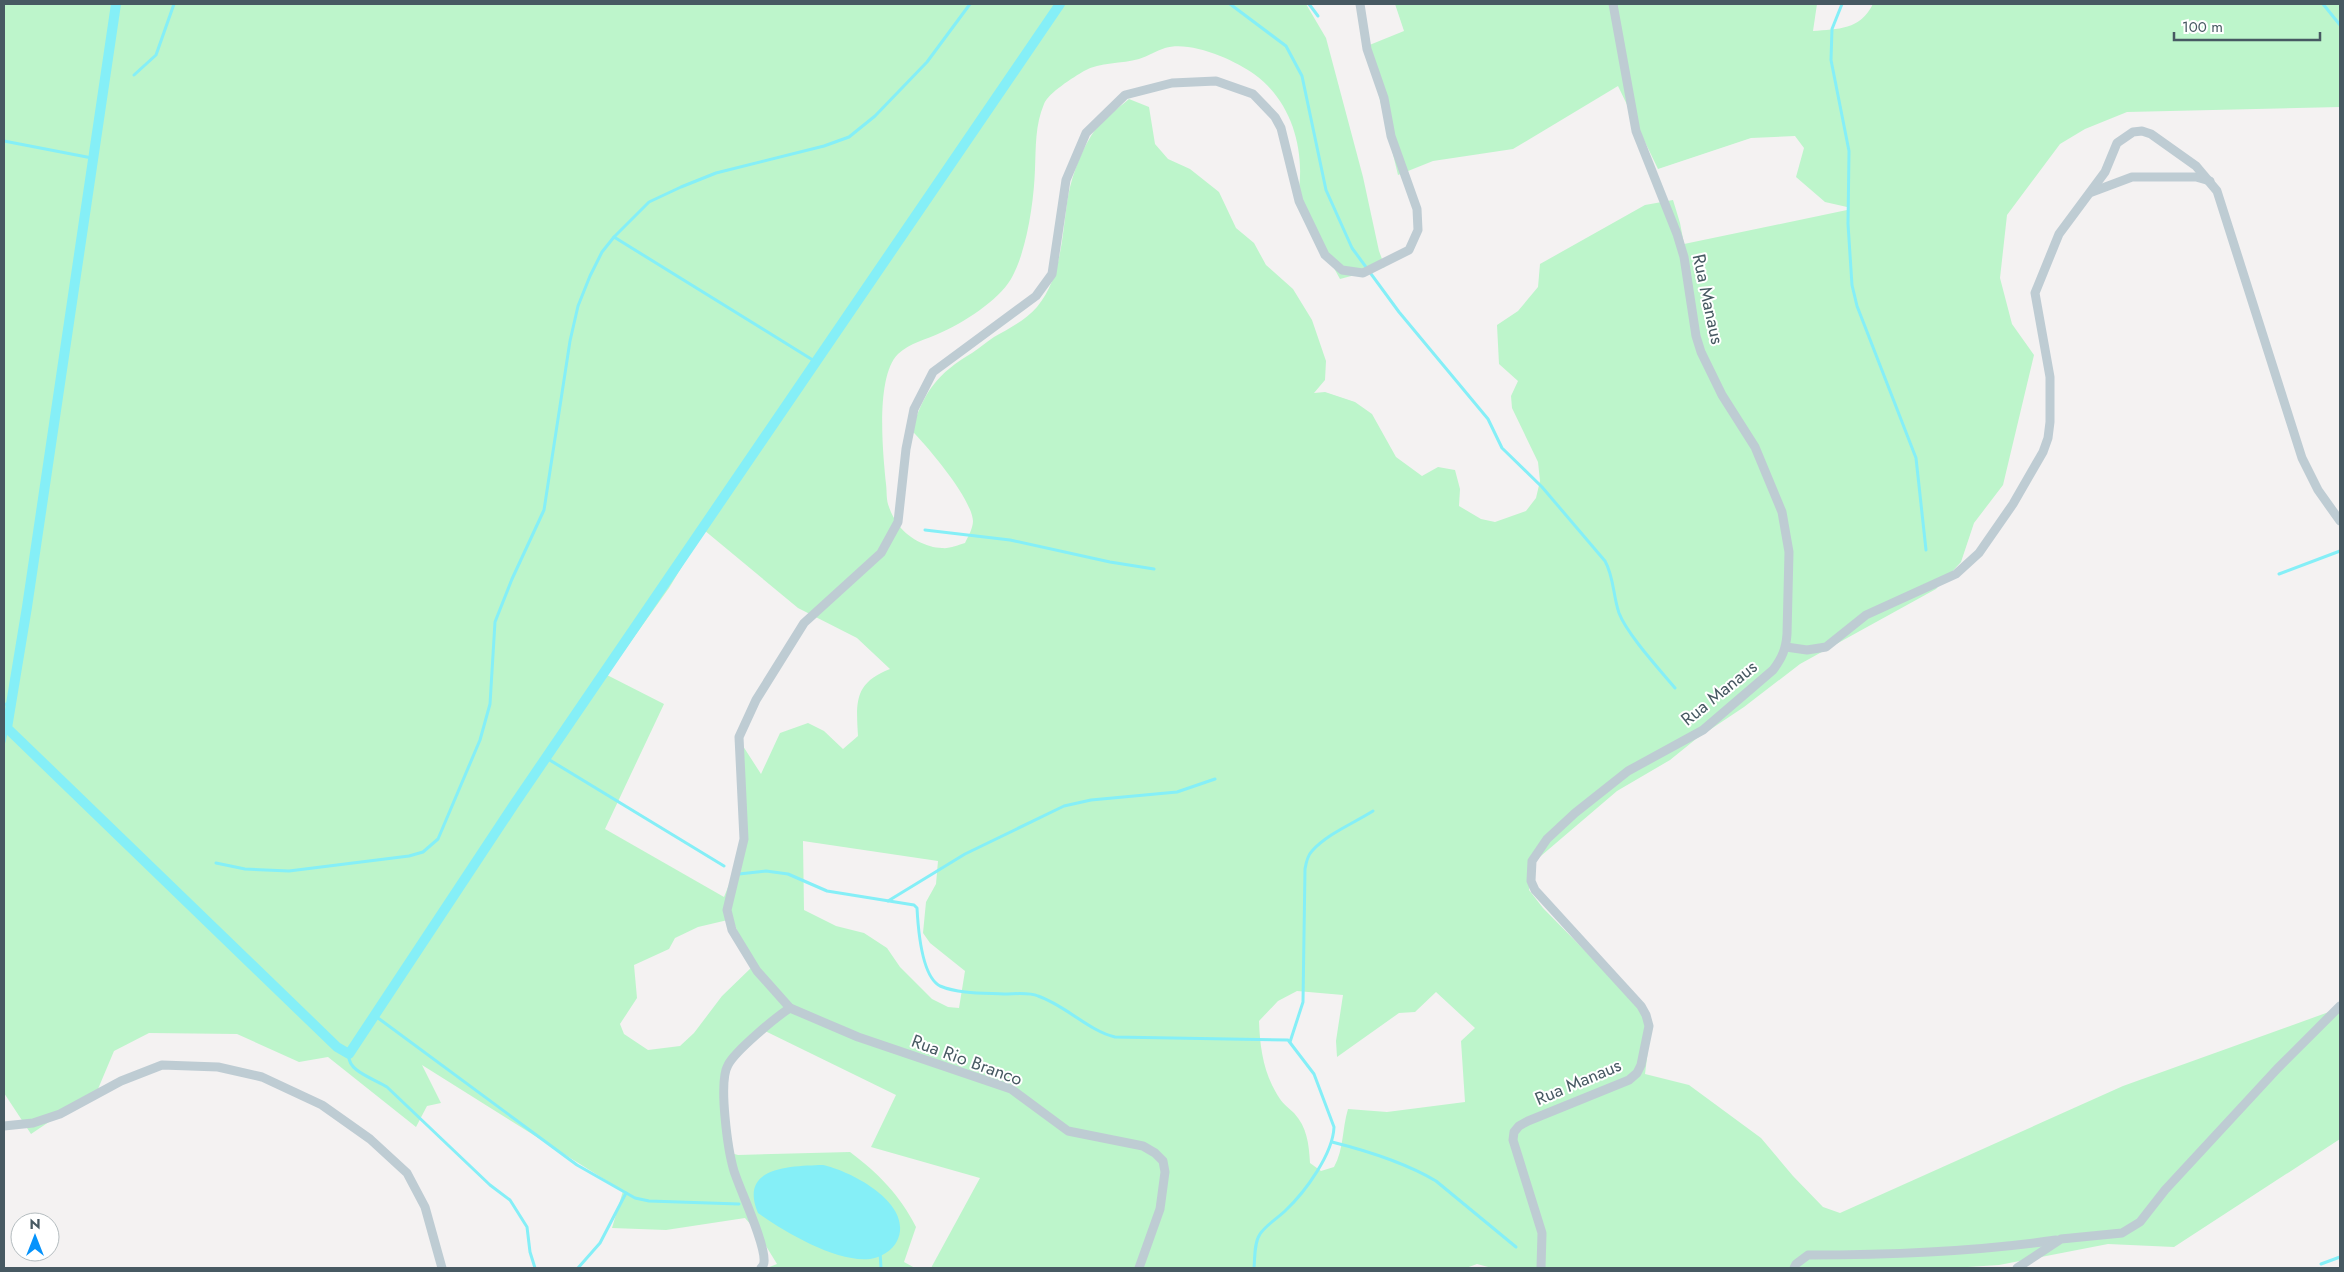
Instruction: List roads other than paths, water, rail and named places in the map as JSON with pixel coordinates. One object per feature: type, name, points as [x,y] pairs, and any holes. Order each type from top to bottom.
[{"type":"street","points":[[761,1268],[764,1262],[762,1246],[734,1169],[724,1105],[727,1065],[751,1040],[790,1008],[757,971],[732,930],[727,910],[744,839],[739,737],[756,700],[804,623],[881,552],[898,522],[906,449],[914,409],[934,372],[1036,296],[1052,274],[1066,180],[1086,133],[1125,95],[1172,84],[1216,81],[1253,94],[1275,117],[1281,128],[1290,158],[1298,201],[1325,256],[1342,270],[1363,273],[1409,250],[1418,230],[1417,209],[1391,136],[1384,98],[1367,49],[1360,4]]},
{"type":"street","name":"Rua Manaus","points":[[1541,1268],[1542,1233],[1514,1148],[1514,1132],[1519,1126],[1528,1121],[1629,1080],[1642,1065],[1649,1026],[1641,1006],[1535,890],[1531,880],[1532,861],[1547,839],[1601,791],[1628,772],[1703,730],[1773,670],[1782,659],[1786,647],[1789,552],[1782,512],[1755,448],[1722,394],[1699,344],[1679,241],[1634,124],[1613,4]]},
{"type":"street","points":[[1786,647],[1807,650],[1826,647],[1866,615],[1956,574],[1979,553],[2013,504],[2043,452],[2048,438],[2050,422],[2050,377],[2035,293],[2062,228],[2105,172],[2117,143],[2124,136],[2133,132],[2142,131],[2151,134],[2191,162],[2217,191],[2302,458],[2318,490],[2340,522]]},
{"type":"street","points":[[2091,192],[2110,183],[2132,177],[2196,177],[2210,181]]},
{"type":"street","points":[[1794,1268],[1796,1264],[1808,1255],[1942,1253],[2005,1248],[2061,1239],[2122,1233],[2140,1222],[2165,1190],[2277,1068],[2340,1006]]},
{"type":"street","name":"Rua Rio Branco","points":[[790,1008],[858,1037],[1011,1089],[1068,1131],[1143,1146],[1155,1153],[1163,1162],[1164,1182],[1160,1209],[1139,1268]]},
{"type":"street","points":[[4,1126],[33,1123],[60,1114],[121,1082],[162,1065],[218,1067],[262,1077],[322,1105],[370,1139],[407,1173],[425,1207],[442,1268]]},
{"type":"street","points":[[2017,1268],[2061,1239]]},
{"type":"water","points":[[823,1165],[849,1174],[877,1191],[889,1202],[897,1214],[900,1227],[897,1241],[886,1253],[870,1259],[842,1256],[811,1245],[758,1213],[754,1197],[755,1186],[762,1177],[784,1168]]},
{"type":"waterway","points":[[116,4],[27,607],[7,728],[337,1047],[349,1054],[513,806],[1060,4]]},
{"type":"waterway","points":[[134,75],[156,55],[174,4]]},
{"type":"waterway","points":[[216,863],[245,869],[289,871],[409,856],[423,852],[438,839],[480,740],[490,704],[495,622],[512,579],[544,510],[570,341],[578,306],[602,252],[614,237],[649,202],[681,187],[716,173],[824,146],[849,137],[875,116],[927,62],[970,4]]},
{"type":"waterway","points":[[1230,4],[1286,46],[1302,76],[1326,190],[1352,248],[1399,312],[1488,419],[1502,448],[1542,487],[1605,561],[1610,573],[1617,607],[1623,621],[1644,651],[1675,688]]},
{"type":"waterway","points":[[1309,4],[1318,16]]},
{"type":"waterway","points":[[1842,4],[1832,29],[1831,60],[1849,151],[1848,224],[1852,285],[1857,306],[1916,458],[1926,550]]},
{"type":"waterway","points":[[2323,4],[2340,25]]},
{"type":"waterway","points":[[4,141],[92,158]]},
{"type":"waterway","points":[[614,237],[816,362]]},
{"type":"waterway","points":[[925,530],[1010,540],[1110,562],[1154,569]]},
{"type":"waterway","points":[[2279,574],[2340,551]]},
{"type":"waterway","points":[[4,704],[11,705]]},
{"type":"waterway","points":[[4,742],[7,728]]},
{"type":"waterway","points":[[548,759],[724,866]]},
{"type":"waterway","points":[[888,901],[965,854],[1064,806],[1091,800],[1177,792],[1215,779]]},
{"type":"waterway","points":[[1290,1042],[1303,1002],[1305,869],[1307,859],[1312,851],[1325,839],[1373,811]]},
{"type":"waterway","points":[[739,874],[766,871],[788,874],[827,891],[914,905],[917,908],[918,927],[925,962],[934,981],[947,989],[972,993],[1034,995],[1058,1005],[1096,1029],[1115,1037],[1288,1040],[1314,1074],[1334,1127],[1329,1149],[1317,1172],[1283,1213],[1260,1234],[1256,1246],[1254,1268]]},
{"type":"waterway","points":[[374,1015],[577,1165],[635,1198],[649,1201],[739,1204]]},
{"type":"waterway","points":[[349,1054],[349,1060],[357,1070],[387,1087],[490,1185],[510,1200],[527,1227],[530,1252],[535,1268]]},
{"type":"waterway","points":[[1332,1142],[1386,1158],[1424,1174],[1436,1181],[1516,1247]]},
{"type":"waterway","points":[[578,1268],[600,1243],[626,1193]]},
{"type":"waterway","points":[[880,1251],[881,1268]]},
{"type":"waterway","points":[[2321,1264],[2340,1257]]}]
